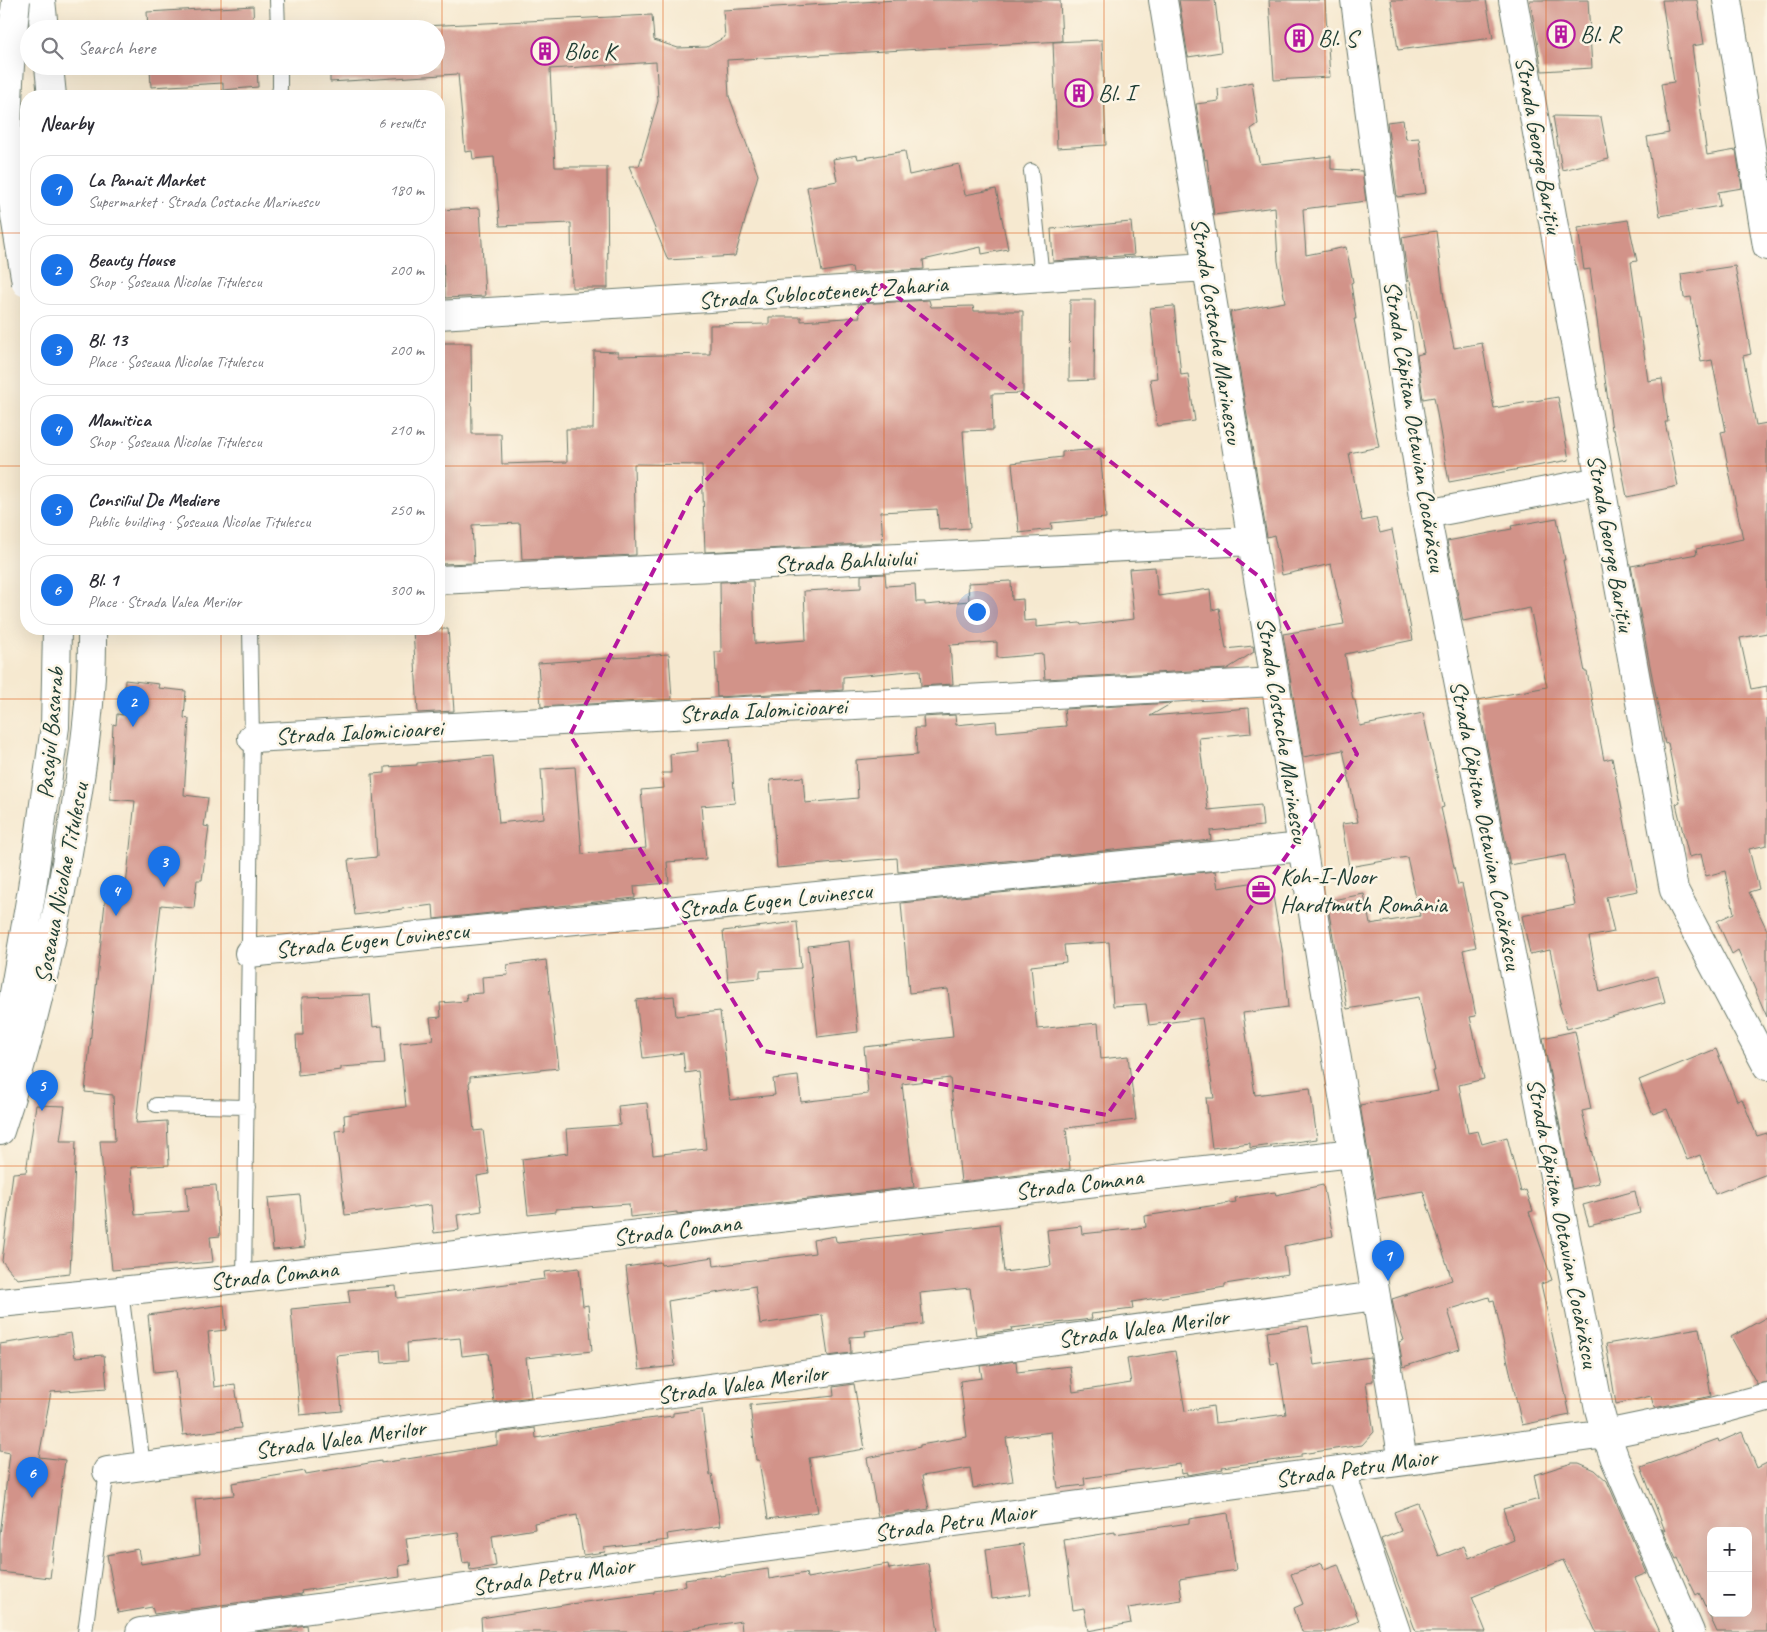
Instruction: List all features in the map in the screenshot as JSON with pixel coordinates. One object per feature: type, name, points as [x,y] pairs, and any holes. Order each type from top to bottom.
[{"type":"street","points":[[16,0],[9,80],[8,150],[20,245]]},
{"type":"street","points":[[41,0],[43,20]]},
{"type":"street","name":"Strada Costache Marinescu","points":[[1163,0],[1403,1461]]},
{"type":"street","name":"Strada Căpitan Octavian Cocărăscu","points":[[1354,0],[1408,405],[1426,514],[1592,1370],[1606,1434],[1690,1632]]},
{"type":"street","name":"Strada George Barițiu","points":[[1513,0],[1674,890],[1767,1066]]},
{"type":"street","points":[[1727,0],[1767,246]]},
{"type":"street","points":[[50,75],[51,90]]},
{"type":"street","name":"Strada Sublocotenent Zaharia","points":[[445,316],[1207,267]]},
{"type":"street","points":[[1426,514],[1600,481]]},
{"type":"street","name":"Strada Bahluiului","points":[[445,580],[1252,541]]},
{"type":"street","name":"Pasajul Basarab","points":[[0,1074],[44,813],[55,727],[57,635]]},
{"type":"street","name":"Șoseaua Nicolae Titulescu","points":[[0,1131],[24,1059],[47,967],[66,865],[84,753],[92,675],[92,635]]},
{"type":"street","name":"Strada Ialomicioarei","points":[[252,738],[1275,682]]},
{"type":"street","name":"Strada Eugen Lovinescu","points":[[249,952],[1302,847]]},
{"type":"street","name":"Strada Comana","points":[[0,1302],[244,1279],[1353,1152]]},
{"type":"street","name":"Strada Valea Merilor","points":[[107,1471],[1376,1296]]},
{"type":"street","name":"Strada Petru Maior","points":[[140,1632],[1606,1434],[1712,1412],[1767,1398]]},
{"type":"street","points":[[1341,1471],[1396,1632]]},
{"type":"lane","points":[[277,0],[278,20]]},
{"type":"lane","points":[[280,75],[280,90]]},
{"type":"lane","points":[[1031,171],[1042,278]]},
{"type":"lane","points":[[244,1279],[252,738],[250,635]]},
{"type":"lane","points":[[156,1105],[246,1107]]},
{"type":"lane","points":[[121,1291],[143,1466]]},
{"type":"lane","points":[[85,1632],[107,1471]]},
{"type":"highlighted area","points":[[882,285],[1261,578],[1357,754],[1107,1115],[764,1051],[570,735],[691,497]]},
{"type":"building","points":[[897,0],[1060,0],[1062,41],[727,60],[729,96],[758,175],[735,256],[668,260],[629,166],[639,166],[658,101],[656,62],[550,69],[555,167],[607,167],[608,288],[572,288],[571,223],[500,226],[494,157],[473,159],[472,151],[465,152],[458,74],[445,75],[445,25],[652,15],[654,40],[678,48],[707,47],[725,37],[723,10]]},
{"type":"building","points":[[1179,0],[1215,0],[1221,52],[1188,57]]},
{"type":"building","name":"Bl. S","points":[[1269,0],[1325,0],[1330,77],[1274,80]]},
{"type":"building","points":[[1391,0],[1486,0],[1493,38],[1398,50]]},
{"type":"building","name":"Bl. R","points":[[1530,0],[1588,0],[1592,68],[1542,71]]},
{"type":"building","points":[[1662,0],[1697,0],[1704,44],[1692,46],[1707,155],[1736,150],[1742,188],[1718,192],[1720,206],[1660,216],[1647,137],[1669,133],[1661,84],[1674,82]]},
{"type":"building","points":[[253,6],[254,20],[147,20],[147,12]]},
{"type":"building","name":"Bl. I","points":[[1102,40],[1106,145],[1057,148],[1053,42]]},
{"type":"building","points":[[150,75],[257,75],[258,87],[223,90],[223,83],[151,87]]},
{"type":"building","points":[[330,75],[442,75],[330,82]]},
{"type":"building","points":[[1252,82],[1258,124],[1251,129],[1260,164],[1331,156],[1331,169],[1362,171],[1366,201],[1303,209],[1306,255],[1346,247],[1353,282],[1351,283],[1356,319],[1354,319],[1379,447],[1349,453],[1362,521],[1376,518],[1380,533],[1392,530],[1413,640],[1345,654],[1353,700],[1355,700],[1360,726],[1423,713],[1444,807],[1441,808],[1458,885],[1462,884],[1476,947],[1463,950],[1476,1016],[1470,1017],[1484,1079],[1459,1085],[1468,1133],[1478,1131],[1482,1144],[1507,1137],[1521,1192],[1526,1190],[1533,1211],[1529,1212],[1552,1280],[1541,1284],[1570,1415],[1522,1425],[1494,1300],[1490,1301],[1489,1297],[1448,1310],[1460,1349],[1403,1367],[1399,1342],[1404,1340],[1392,1299],[1452,1280],[1423,1191],[1376,1199],[1360,1105],[1438,1091],[1433,1071],[1435,1071],[1419,997],[1347,1009],[1327,901],[1364,894],[1370,924],[1420,916],[1407,857],[1349,867],[1342,824],[1358,822],[1343,750],[1303,757],[1283,634],[1344,624],[1331,564],[1282,575],[1274,535],[1267,537],[1230,312],[1285,302],[1278,261],[1275,207],[1214,215],[1207,159],[1205,160],[1196,104],[1219,101],[1218,89]]},
{"type":"building","points":[[1553,116],[1601,117],[1609,159],[1562,170]]},
{"type":"building","points":[[1403,120],[1406,139],[1419,138],[1426,193],[1397,197],[1387,122]]},
{"type":"building","points":[[905,151],[909,175],[959,164],[965,195],[996,189],[1008,249],[982,254],[981,247],[923,260],[924,269],[853,273],[852,267],[822,272],[807,187],[837,181],[833,159],[857,155],[858,159]]},
{"type":"building","points":[[480,208],[485,296],[445,298],[445,210]]},
{"type":"building","points":[[1628,220],[1637,261],[1631,262],[1648,381],[1662,379],[1668,422],[1665,422],[1678,486],[1627,497],[1614,430],[1612,430],[1590,269],[1584,270],[1578,228]]},
{"type":"building","points":[[1131,222],[1134,255],[1053,261],[1051,229]]},
{"type":"building","points":[[1436,231],[1444,299],[1454,348],[1482,343],[1494,408],[1558,397],[1569,460],[1449,482],[1434,397],[1423,399],[1417,355],[1424,353],[1410,281],[1408,281],[1402,237]]},
{"type":"building","points":[[1735,266],[1751,354],[1743,356],[1756,425],[1767,423],[1767,633],[1740,638],[1751,689],[1767,686],[1767,845],[1749,849],[1759,889],[1749,892],[1767,930],[1767,1017],[1738,950],[1732,954],[1717,921],[1734,913],[1725,871],[1706,876],[1701,854],[1689,857],[1676,804],[1680,803],[1668,743],[1665,744],[1631,566],[1697,554],[1696,549],[1743,539],[1721,432],[1726,431],[1712,360],[1701,362],[1691,297],[1684,298],[1681,274]]},
{"type":"building","points":[[929,300],[931,307],[973,306],[974,311],[1023,311],[1023,393],[992,394],[993,430],[963,431],[970,528],[939,530],[937,509],[881,512],[883,543],[705,552],[702,465],[634,464],[636,555],[522,560],[520,523],[472,525],[474,563],[445,564],[445,343],[471,343],[472,434],[501,434],[502,464],[567,462],[566,429],[593,429],[594,351],[618,352],[618,356],[710,354],[710,325],[769,324],[769,317],[801,317],[801,321],[860,317],[858,304]]},
{"type":"building","points":[[1070,300],[1095,300],[1094,380],[1069,381]]},
{"type":"building","points":[[1174,306],[1181,375],[1188,374],[1195,421],[1157,426],[1150,379],[1157,378],[1150,308]]},
{"type":"building","points":[[1100,449],[1106,518],[1051,523],[1052,529],[1019,533],[1012,463],[1062,457],[1062,452]]},
{"type":"building","points":[[1557,518],[1565,560],[1563,560],[1604,760],[1612,758],[1638,891],[1606,897],[1614,932],[1589,937],[1600,992],[1658,976],[1665,1002],[1567,1029],[1559,1003],[1561,1003],[1550,950],[1530,954],[1522,916],[1575,905],[1565,855],[1510,865],[1478,700],[1547,687],[1530,608],[1463,621],[1447,541],[1512,529],[1511,526]]},
{"type":"building","points":[[1155,567],[1158,596],[1210,589],[1212,610],[1219,608],[1226,649],[1253,646],[1254,652],[1227,669],[1045,679],[1043,654],[997,658],[997,642],[950,645],[953,684],[921,686],[920,670],[843,677],[843,690],[717,697],[715,652],[721,652],[720,582],[753,581],[755,644],[806,640],[804,591],[861,588],[861,575],[885,574],[886,586],[915,584],[916,602],[925,602],[925,605],[969,601],[968,583],[1011,581],[1012,600],[1023,599],[1024,621],[1036,620],[1036,627],[1080,623],[1081,625],[1134,619],[1129,569]]},
{"type":"building","points":[[445,629],[448,629],[454,711],[418,713],[413,635],[445,635]]},
{"type":"building","points":[[669,654],[672,699],[541,707],[538,663]]},
{"type":"building","points":[[125,680],[159,684],[158,688],[186,691],[184,718],[189,719],[184,795],[208,798],[204,826],[209,827],[202,880],[197,880],[194,908],[161,905],[136,1123],[167,1121],[169,1165],[131,1167],[135,1215],[188,1211],[186,1187],[216,1185],[220,1236],[210,1237],[213,1262],[112,1270],[100,1141],[115,1141],[113,1095],[85,1092],[106,893],[125,895],[135,801],[110,799],[113,724],[116,725],[117,714],[123,715]]},
{"type":"building","points":[[1172,703],[1150,716],[1249,708],[1251,733],[1199,738],[1208,810],[1261,805],[1263,826],[1210,831],[1211,840],[898,872],[897,858],[777,868],[770,780],[803,777],[805,803],[858,798],[856,760],[917,755],[915,728],[924,728],[923,717],[955,715],[956,725],[996,721],[997,732],[1066,726],[1064,709]]},
{"type":"building","points":[[730,739],[735,803],[701,806],[706,859],[667,862],[669,883],[634,886],[635,898],[434,919],[433,905],[355,915],[348,860],[377,857],[372,774],[385,773],[385,767],[493,756],[499,823],[544,818],[541,769],[575,767],[582,854],[646,848],[641,790],[664,788],[662,773],[671,773],[670,754],[698,751],[697,742]]},
{"type":"building","points":[[1215,871],[1218,888],[1256,882],[1273,896],[1283,955],[1288,1007],[1243,1013],[1255,1095],[1310,1088],[1317,1139],[1250,1148],[1250,1143],[1212,1148],[1206,1098],[1214,1098],[1202,1018],[1149,1025],[1146,1004],[1113,1006],[1109,942],[1064,945],[1066,962],[1031,966],[1037,1029],[1098,1023],[1101,1059],[1128,1056],[1136,1120],[1066,1128],[1070,1169],[961,1182],[950,1078],[902,1084],[914,1187],[677,1214],[677,1212],[630,1217],[629,1204],[556,1209],[556,1212],[528,1215],[522,1159],[568,1153],[566,1129],[620,1125],[618,1106],[647,1103],[653,1155],[706,1149],[698,1071],[685,1073],[683,1053],[643,1058],[636,1000],[674,996],[676,1016],[720,1011],[730,1100],[775,1095],[773,1079],[798,1076],[801,1102],[868,1094],[864,1047],[953,1037],[948,989],[909,993],[901,903]]},
{"type":"building","points":[[797,922],[801,968],[760,971],[760,978],[728,981],[723,931]]},
{"type":"building","points":[[849,941],[858,1032],[818,1037],[808,946]]},
{"type":"building","points":[[546,960],[559,1068],[470,1077],[474,1131],[483,1130],[489,1174],[477,1176],[482,1211],[457,1215],[459,1230],[434,1233],[431,1205],[345,1215],[335,1131],[345,1130],[344,1115],[406,1107],[400,1043],[433,1040],[430,1018],[441,1017],[440,1003],[467,1001],[466,994],[483,993],[482,977],[508,975],[507,965]]},
{"type":"building","points":[[370,995],[373,1027],[382,1026],[385,1064],[341,1067],[341,1070],[298,1075],[296,1035],[303,1035],[302,997]]},
{"type":"building","points":[[1575,1031],[1591,1109],[1582,1111],[1599,1183],[1572,1189],[1543,1038]]},
{"type":"building","points":[[1716,1049],[1737,1101],[1742,1099],[1757,1136],[1767,1133],[1767,1174],[1715,1194],[1700,1155],[1687,1160],[1667,1109],[1653,1114],[1639,1080]]},
{"type":"building","points":[[36,1105],[65,1106],[60,1141],[76,1141],[70,1273],[17,1279],[2,1261],[13,1173],[26,1172]]},
{"type":"building","points":[[1323,1185],[1333,1236],[1284,1246],[1288,1274],[1225,1284],[1225,1287],[1132,1302],[1133,1309],[1091,1314],[1092,1319],[1011,1328],[1012,1330],[976,1335],[970,1288],[920,1293],[923,1324],[865,1331],[866,1336],[850,1337],[851,1353],[828,1356],[822,1315],[760,1324],[755,1286],[668,1301],[675,1366],[639,1370],[626,1267],[660,1262],[661,1265],[713,1257],[714,1266],[815,1253],[813,1240],[835,1236],[838,1242],[999,1224],[1004,1272],[1051,1266],[1047,1230],[1081,1226],[1082,1234],[1146,1227],[1145,1216],[1236,1202],[1235,1198],[1275,1192],[1276,1195]]},
{"type":"building","points":[[1635,1191],[1640,1213],[1589,1226],[1583,1205]]},
{"type":"building","points":[[300,1195],[305,1247],[273,1250],[268,1198]]},
{"type":"building","points":[[579,1268],[583,1306],[588,1305],[592,1351],[526,1358],[531,1397],[494,1402],[488,1353],[462,1356],[460,1338],[407,1343],[408,1361],[382,1363],[381,1351],[337,1356],[342,1411],[300,1415],[291,1309],[350,1303],[348,1290],[396,1286],[397,1298],[545,1279],[544,1272]]},
{"type":"building","points":[[224,1305],[226,1330],[208,1332],[214,1387],[235,1384],[241,1428],[183,1435],[176,1370],[154,1372],[148,1315]]},
{"type":"building","points":[[1767,1317],[1767,1382],[1757,1384],[1731,1337]]},
{"type":"building","points":[[1308,1326],[1314,1365],[1370,1357],[1373,1381],[1366,1382],[1374,1432],[1362,1445],[1301,1454],[1301,1457],[1222,1467],[1223,1469],[1187,1475],[1187,1473],[1181,1474],[1180,1464],[1120,1472],[1084,1478],[1085,1485],[1058,1488],[1051,1432],[1006,1438],[1013,1481],[973,1488],[970,1468],[922,1476],[929,1509],[878,1517],[867,1458],[920,1447],[920,1445],[967,1437],[960,1381],[982,1378],[980,1366],[1016,1361],[1017,1372],[1070,1366],[1073,1392],[1131,1383],[1127,1359],[1175,1351],[1185,1411],[1213,1406],[1215,1423],[1286,1414],[1278,1363],[1271,1364],[1267,1332]]},
{"type":"building","points":[[1699,1328],[1711,1396],[1654,1408],[1651,1396],[1616,1404],[1606,1344]]},
{"type":"building","points":[[71,1333],[75,1357],[104,1355],[107,1388],[51,1392],[39,1457],[65,1460],[50,1578],[0,1572],[0,1535],[10,1453],[0,1451],[0,1344]]},
{"type":"building","points":[[854,1384],[865,1449],[809,1458],[818,1512],[768,1519],[759,1460],[756,1460],[750,1405],[834,1396],[833,1387]]},
{"type":"building","points":[[702,1409],[710,1475],[712,1474],[720,1526],[667,1534],[668,1540],[604,1548],[605,1552],[583,1555],[577,1515],[534,1523],[535,1529],[492,1536],[496,1566],[470,1570],[469,1562],[463,1563],[458,1532],[406,1539],[410,1564],[399,1566],[400,1577],[301,1591],[302,1594],[154,1614],[152,1607],[118,1613],[107,1555],[138,1549],[141,1564],[200,1554],[195,1499],[234,1495],[232,1483],[305,1471],[306,1474],[381,1461],[381,1463],[497,1445],[497,1433],[535,1428],[536,1438],[630,1421],[673,1416],[673,1413]]},
{"type":"building","points":[[1742,1432],[1757,1468],[1767,1463],[1767,1632],[1717,1632],[1710,1617],[1752,1617],[1752,1527],[1707,1527],[1707,1610],[1699,1593],[1696,1595],[1678,1558],[1676,1559],[1662,1529],[1665,1531],[1641,1467],[1718,1439],[1719,1442]]},
{"type":"building","points":[[1572,1463],[1579,1463],[1595,1470],[1607,1481],[1647,1573],[1635,1578],[1660,1632],[1596,1632],[1563,1560],[1472,1597],[1486,1632],[1416,1632],[1381,1539],[1401,1531],[1394,1512],[1418,1503],[1439,1556],[1464,1546],[1469,1558],[1514,1540],[1503,1509],[1539,1499],[1534,1475]]},
{"type":"building","points":[[1228,1513],[1236,1570],[1179,1579],[1182,1600],[1128,1608],[1131,1623],[1088,1631],[1084,1608],[1073,1610],[1064,1540],[1189,1523],[1189,1519]]},
{"type":"building","points":[[1023,1544],[1031,1594],[992,1599],[986,1549]]},
{"type":"building","points":[[928,1563],[938,1632],[742,1632],[741,1621],[685,1630],[685,1632],[482,1632],[481,1618],[654,1593],[654,1591],[686,1586],[685,1580],[768,1569],[769,1579],[806,1573],[807,1578],[888,1564],[889,1569]]},
{"type":"building","points":[[1322,1563],[1324,1569],[1338,1564],[1359,1621],[1330,1632],[1302,1632],[1294,1608],[1303,1604],[1291,1574]]},
{"type":"building","points":[[306,1625],[307,1632],[257,1632]]},
{"type":"place","name":"Bl. R","points":[[1561,34]]},
{"type":"place","name":"Bl. S","points":[[1299,38]]},
{"type":"place","name":"Bloc K","points":[[545,51]]},
{"type":"place","name":"Bl. I","points":[[1079,93]]},
{"type":"place","name":"Beauty House","points":[[133,727]]},
{"type":"place","name":"Bl. 13","points":[[164,887]]},
{"type":"place","name":"Koh-I-Noor Hardtmuth România","points":[[1261,890]]},
{"type":"place","name":"Mamitica","points":[[116,916]]},
{"type":"place","name":"Consiliul De Mediere","points":[[42,1111]]},
{"type":"place","name":"La Panait Market","points":[[1388,1281]]},
{"type":"place","name":"Bl. 1","points":[[32,1498]]}]
